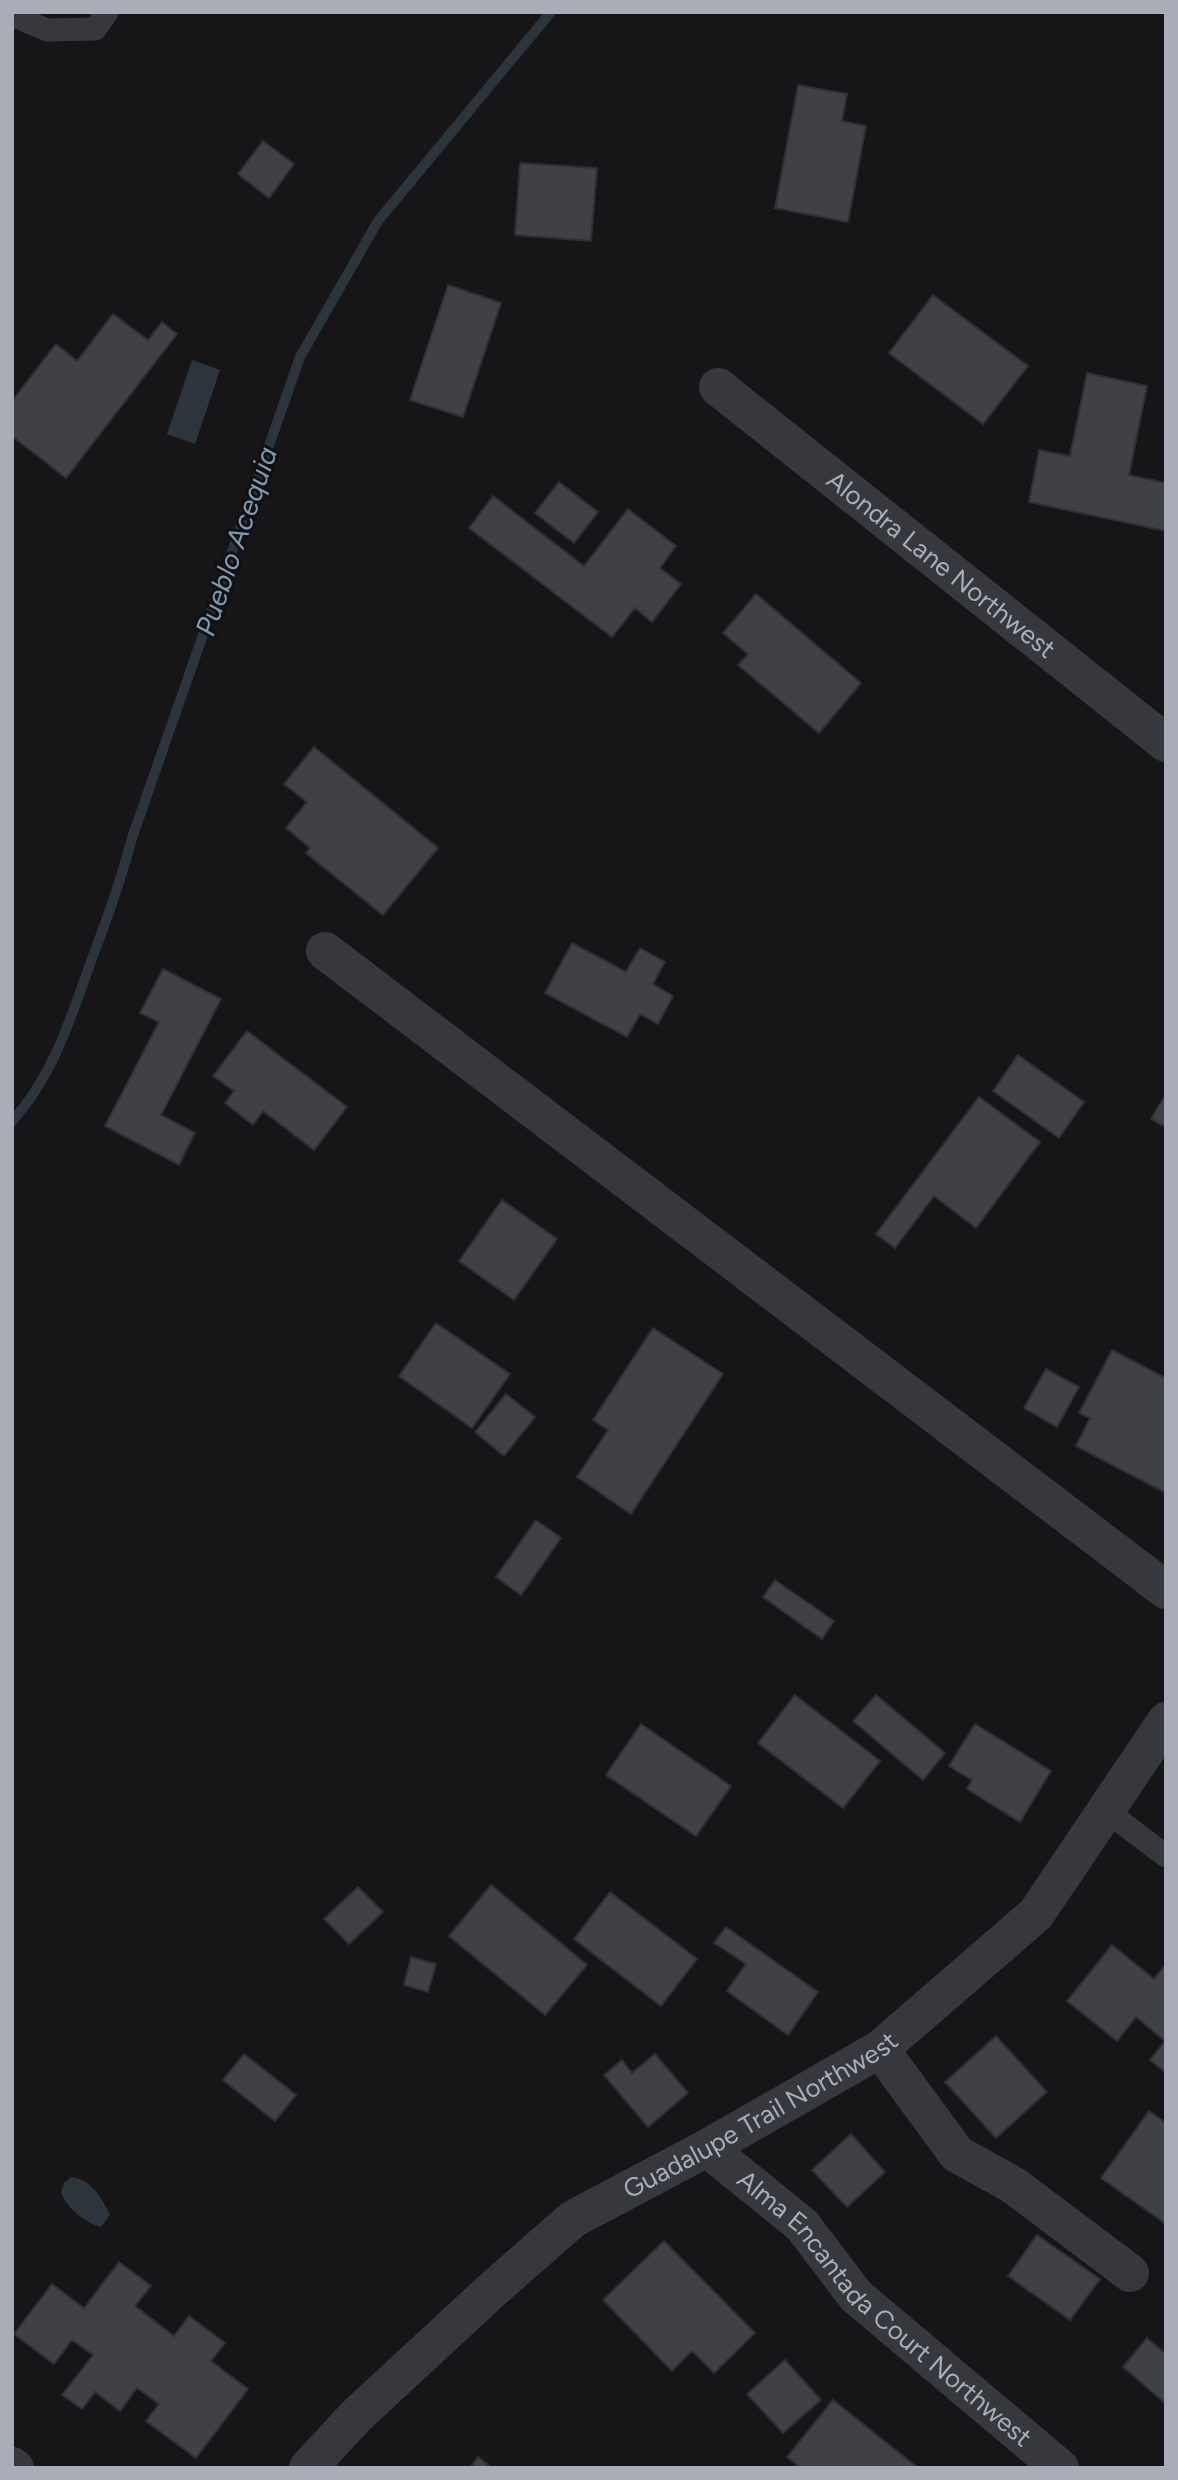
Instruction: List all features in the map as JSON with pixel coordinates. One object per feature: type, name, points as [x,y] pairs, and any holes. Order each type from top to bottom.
[{"type":"street","name":"Alondra Lane Northwest","points":[[718,387],[1166,743]]},
{"type":"street","points":[[325,951],[1166,1590]]},
{"type":"street","name":"Guadalupe Trail Northwest","points":[[309,2468],[366,2407],[573,2219],[707,2148],[880,2049],[1035,1914],[1166,1721]]},
{"type":"street","points":[[880,2049],[957,2154],[1013,2185],[1130,2273]]},
{"type":"street","name":"Alma Encantada Court Northwest","points":[[707,2148],[802,2225],[856,2296],[1060,2468]]},
{"type":"lane","points":[[12,15],[47,30],[95,29],[107,12]]},
{"type":"lane","points":[[1105,1810],[1166,1856]]},
{"type":"shaded area","points":[[192,360],[220,370],[195,444],[167,434]]},
{"type":"shaded area","points":[[71,2177],[90,2185],[103,2202],[110,2215],[101,2227],[77,2214],[64,2199],[61,2193],[64,2183]]},
{"type":"building","points":[[798,85],[847,94],[842,121],[866,126],[848,222],[775,208]]},
{"type":"building","points":[[263,141],[294,164],[269,198],[238,174]]},
{"type":"building","points":[[520,163],[597,168],[591,241],[515,235]]},
{"type":"building","points":[[448,285],[501,303],[463,417],[410,400]]},
{"type":"building","points":[[933,295],[1028,366],[983,424],[889,353]]},
{"type":"building","points":[[113,314],[148,340],[162,322],[177,334],[66,478],[12,436],[12,401],[56,344],[77,361]]},
{"type":"building","points":[[1087,373],[1147,386],[1129,475],[1166,483],[1166,531],[1029,502],[1039,450],[1070,456]]},
{"type":"building","points":[[559,482],[598,512],[574,543],[535,513]]},
{"type":"building","points":[[493,496],[584,566],[628,509],[676,546],[660,568],[681,584],[652,622],[635,608],[612,637],[469,528]]},
{"type":"building","points":[[756,594],[861,683],[819,733],[738,665],[748,654],[723,633]]},
{"type":"building","points":[[314,747],[438,848],[383,915],[306,853],[310,848],[286,828],[307,802],[284,784]]},
{"type":"building","points":[[572,943],[626,972],[640,948],[665,962],[653,984],[673,996],[658,1024],[640,1014],[627,1037],[545,993]]},
{"type":"building","points":[[163,969],[221,999],[161,1115],[195,1133],[179,1165],[105,1126],[159,1022],[140,1013]]},
{"type":"building","points":[[247,1031],[347,1107],[314,1150],[263,1111],[253,1125],[225,1103],[234,1091],[213,1076]]},
{"type":"building","points":[[1018,1055],[1084,1102],[1059,1138],[993,1091]]},
{"type":"building","points":[[1166,1094],[1166,1127],[1151,1119]]},
{"type":"building","points":[[979,1097],[1040,1142],[976,1228],[934,1196],[895,1248],[876,1234]]},
{"type":"building","points":[[502,1200],[557,1239],[514,1300],[459,1261]]},
{"type":"building","points":[[436,1323],[510,1374],[472,1428],[399,1376]]},
{"type":"building","points":[[653,1328],[723,1374],[631,1514],[577,1477],[608,1430],[593,1420]]},
{"type":"building","points":[[1112,1350],[1166,1378],[1166,1493],[1076,1446],[1090,1418],[1079,1413]]},
{"type":"building","points":[[1046,1369],[1079,1387],[1057,1427],[1024,1408]]},
{"type":"building","points":[[506,1394],[535,1417],[504,1456],[475,1432]]},
{"type":"building","points":[[536,1520],[561,1538],[521,1595],[496,1577]]},
{"type":"building","points":[[775,1580],[834,1621],[822,1639],[763,1597]]},
{"type":"building","points":[[795,1695],[880,1761],[843,1808],[758,1743]]},
{"type":"building","points":[[876,1695],[945,1753],[923,1780],[853,1721]]},
{"type":"building","points":[[641,1724],[731,1786],[696,1836],[606,1775]]},
{"type":"building","points":[[975,1724],[1051,1771],[1020,1822],[967,1789],[972,1780],[949,1766]]},
{"type":"building","points":[[491,1885],[587,1965],[545,2015],[449,1936]]},
{"type":"building","points":[[358,1887],[383,1912],[349,1944],[324,1919]]},
{"type":"building","points":[[610,1892],[697,1959],[661,2006],[574,1939]]},
{"type":"building","points":[[726,1927],[818,1992],[788,2035],[727,1991],[746,1964],[714,1943]]},
{"type":"building","points":[[1112,1945],[1154,1979],[1166,1964],[1166,2073],[1150,2060],[1165,2041],[1136,2017],[1117,2041],[1067,2001]]},
{"type":"building","points":[[411,1957],[436,1964],[428,1992],[404,1985]]},
{"type":"building","points":[[996,2036],[1047,2092],[996,2138],[945,2082]]},
{"type":"building","points":[[244,2054],[296,2095],[275,2121],[223,2080]]},
{"type":"building","points":[[655,2054],[688,2093],[648,2127],[604,2075],[622,2060],[632,2073]]},
{"type":"building","points":[[1149,2111],[1166,2123],[1166,2224],[1101,2178]]},
{"type":"building","points":[[851,2134],[885,2172],[847,2207],[812,2170]]},
{"type":"building","points":[[1037,2235],[1100,2279],[1070,2320],[1008,2276]]},
{"type":"building","points":[[664,2241],[755,2333],[714,2373],[692,2351],[672,2371],[603,2300]]},
{"type":"building","points":[[119,2262],[151,2286],[135,2306],[174,2336],[189,2316],[225,2343],[211,2361],[248,2389],[196,2458],[146,2421],[159,2404],[137,2388],[120,2411],[95,2392],[82,2409],[62,2395],[93,2355],[72,2340],[54,2364],[14,2334],[52,2284],[84,2308]]},
{"type":"building","points":[[1147,2338],[1166,2354],[1166,2404],[1123,2367]]},
{"type":"building","points":[[785,2360],[821,2400],[783,2433],[747,2394]]},
{"type":"building","points":[[833,2400],[918,2468],[801,2468],[787,2457]]},
{"type":"building","points":[[478,2457],[492,2468],[470,2468]]},
{"type":"waterway","name":"Pueblo Acequia","points":[[12,1121],[49,1067],[75,1005],[300,357],[378,221],[551,12]]}]
